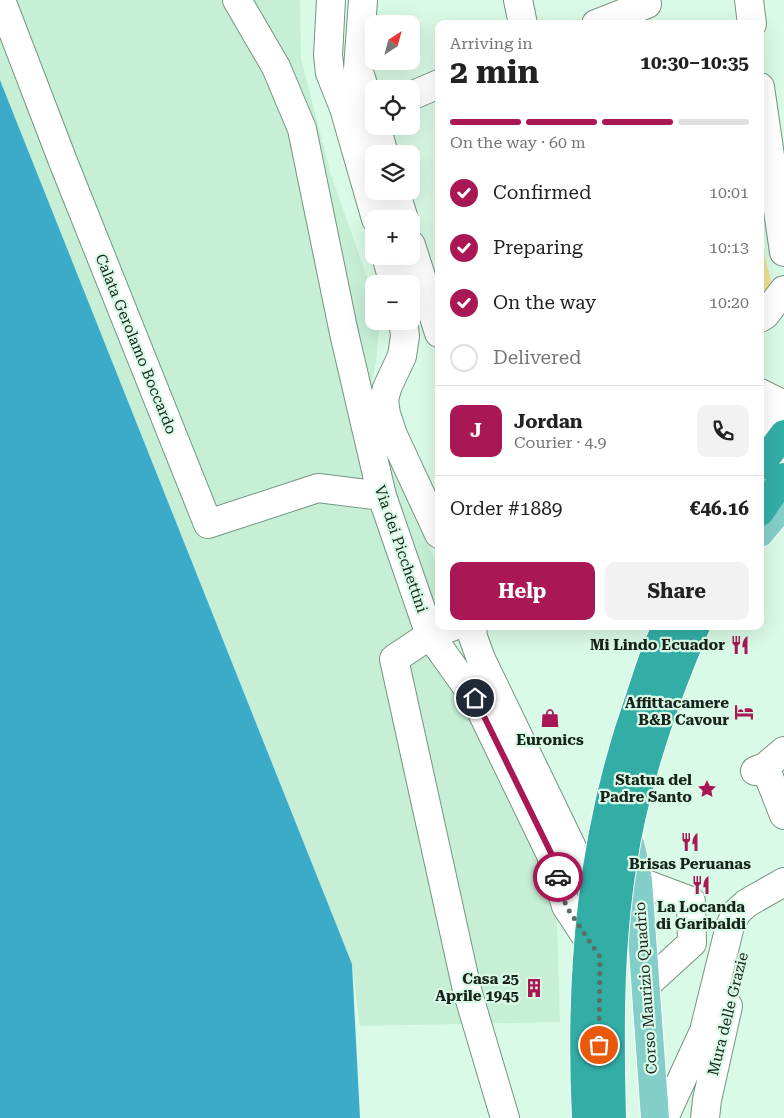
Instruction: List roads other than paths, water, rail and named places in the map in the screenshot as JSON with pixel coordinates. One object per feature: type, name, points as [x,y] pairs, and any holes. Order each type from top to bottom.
[{"type":"highway","points":[[764,506],[784,477]]},
{"type":"highway","points":[[612,1118],[610,1024],[614,949],[622,868],[641,780],[671,685],[694,630]]},
{"type":"highway","points":[[586,1118],[583,1025],[587,944],[598,852],[625,737],[662,634],[669,631]]},
{"type":"main road","points":[[764,491],[784,467]]},
{"type":"main road","points":[[764,528],[784,504]]},
{"type":"main road","points":[[634,886],[639,829],[658,756],[691,659],[705,630]]},
{"type":"main road","points":[[634,886],[627,828],[628,790],[669,631]]},
{"type":"main road","name":"Corso Maurizio Quadrio","points":[[634,886],[646,985],[655,1118]]},
{"type":"street","name":"Calata Gerolamo Boccardo","points":[[1,0],[64,164],[208,524],[318,488],[382,496]]},
{"type":"street","name":"Via dei Picchettini","points":[[238,0],[276,67],[302,129],[344,333],[382,496],[435,615]]},
{"type":"street","points":[[331,0],[328,55],[330,73],[344,108],[373,210]]},
{"type":"street","points":[[362,0],[358,70],[365,91]]},
{"type":"street","points":[[518,0],[522,20]]},
{"type":"street","points":[[741,0],[744,20]]},
{"type":"street","points":[[749,0],[752,20]]},
{"type":"street","points":[[610,20],[648,9]]},
{"type":"street","points":[[420,92],[435,86]]},
{"type":"street","points":[[764,114],[784,252]]},
{"type":"street","points":[[764,156],[777,239],[784,265]]},
{"type":"street","points":[[417,265],[435,321]]},
{"type":"street","points":[[764,316],[784,290]]},
{"type":"street","points":[[404,330],[402,356],[386,388],[384,400],[386,414],[393,435],[435,525]]},
{"type":"street","points":[[764,396],[784,405],[765,441]]},
{"type":"street","points":[[472,630],[481,658],[579,862],[590,876],[690,900],[692,943],[646,985]]},
{"type":"street","name":"Via dei Picchettini","points":[[442,631],[552,855],[566,906],[600,957]]},
{"type":"street","points":[[442,631],[394,660],[467,990],[504,1118]]},
{"type":"street","points":[[768,763],[784,815]]},
{"type":"street","points":[[664,1118],[704,1031],[730,926],[737,912],[747,903],[784,882]]},
{"type":"street","points":[[599,1118],[600,957],[604,927],[612,910],[634,886]]},
{"type":"street","name":"Mura delle Grazie","points":[[705,1118],[707,1100],[724,1023],[747,936],[746,926],[737,912]]},
{"type":"water","points":[[0,80],[352,964],[360,1118],[0,1118]]},
{"type":"place","name":"Mi Lindo Ecuador","points":[[740,645]]},
{"type":"place","name":"Affittacamere B&B Cavour","points":[[744,712]]},
{"type":"place","name":"Euronics","points":[[550,718]]},
{"type":"place","name":"Statua del Padre Santo","points":[[707,789]]},
{"type":"place","name":"Brisas Peruanas","points":[[690,842]]},
{"type":"place","name":"La Locanda di Garibaldi","points":[[701,885]]},
{"type":"place","name":"Casa 25 Aprile 1945","points":[[534,988]]}]
